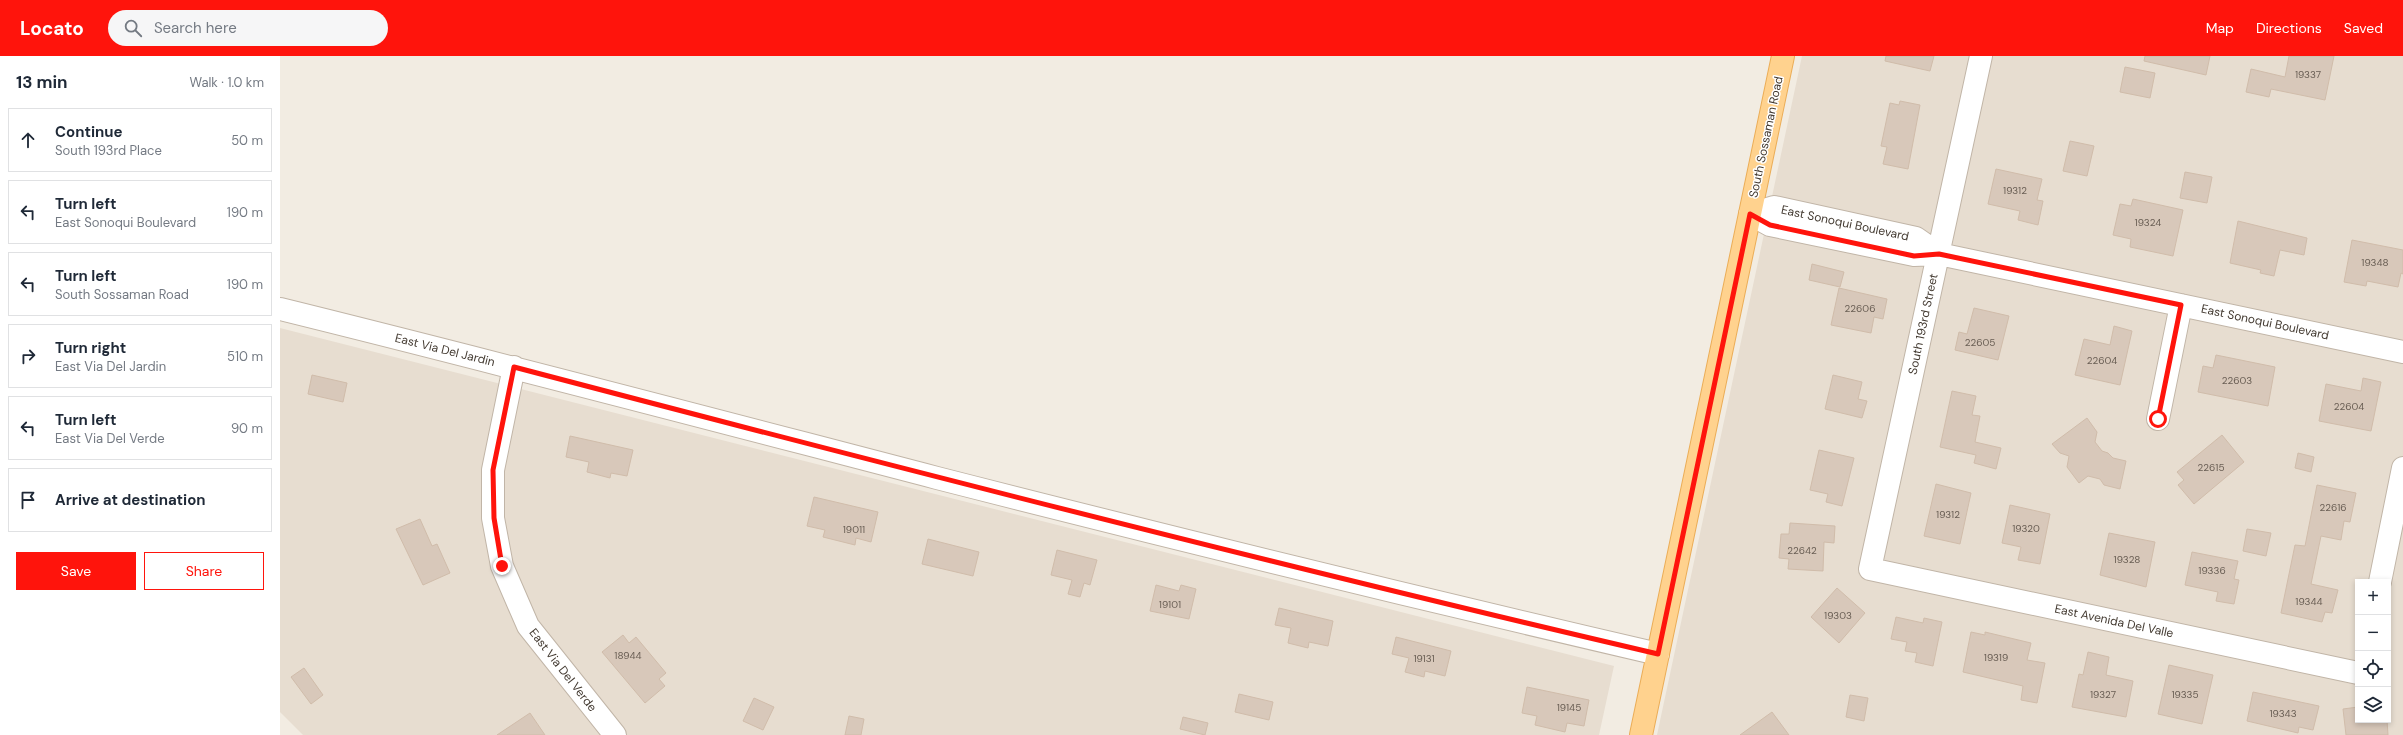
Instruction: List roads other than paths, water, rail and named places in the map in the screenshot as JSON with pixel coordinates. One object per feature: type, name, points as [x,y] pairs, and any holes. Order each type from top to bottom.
[{"type":"main road","name":"South Sossaman Road","points":[[1641,735],[1783,56]]},
{"type":"street","name":"South 193rd Street","points":[[1870,569],[1981,56]]},
{"type":"street","name":"East Sonoqui Boulevard","points":[[1750,214],[1774,207],[1916,238],[1939,254],[2403,352]]},
{"type":"street","points":[[2158,419],[2181,305]]},
{"type":"street","name":"East Via Del Jardin","points":[[280,309],[514,367],[954,482],[1429,601],[1658,654]]},
{"type":"street","name":"East Via Del Verde","points":[[514,367],[493,470],[494,518],[502,566],[528,626],[615,735]]},
{"type":"street","points":[[2381,579],[2403,468]]},
{"type":"street","name":"East Avenida Del Valle","points":[[1870,569],[2355,672]]}]
